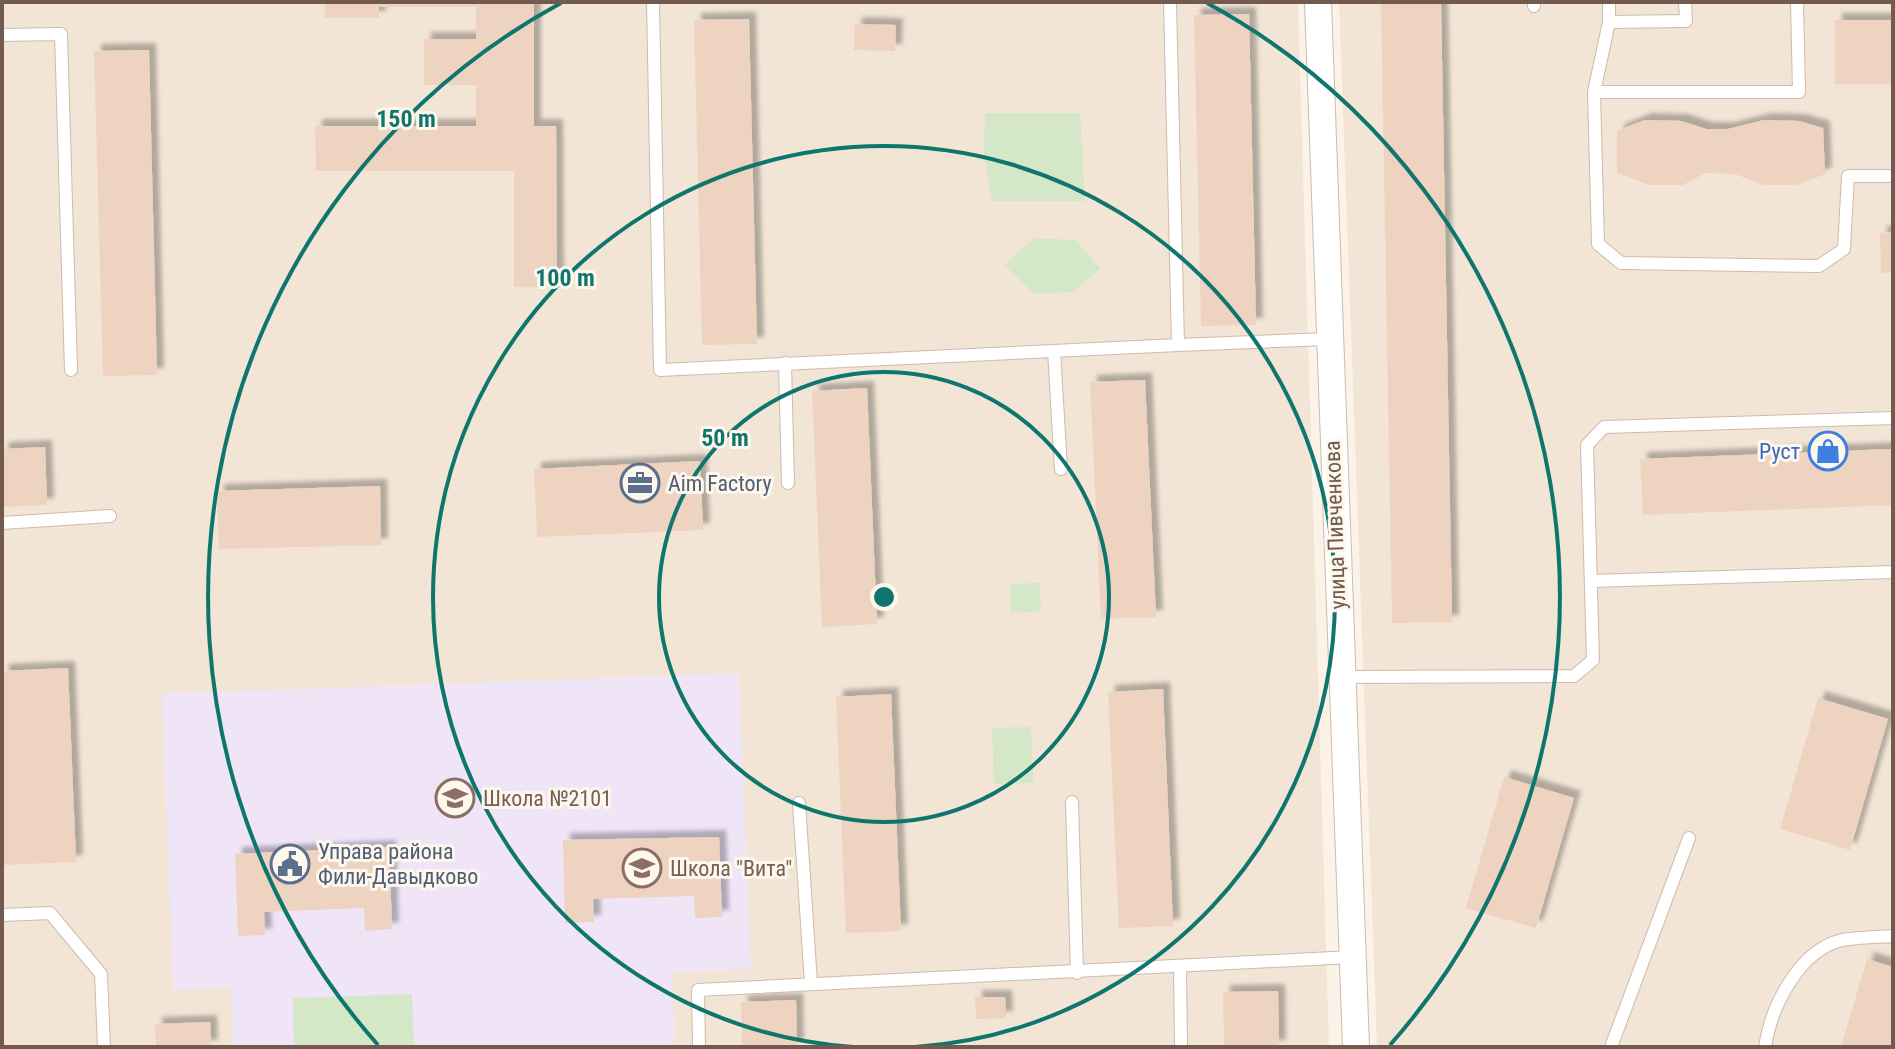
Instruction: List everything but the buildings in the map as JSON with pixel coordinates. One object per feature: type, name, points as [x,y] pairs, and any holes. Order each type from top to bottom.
[{"type":"street","name":"улица Пивченкова","points":[[1318,2],[1356,1047]]},
{"type":"lane","points":[[653,2],[660,370],[1328,339]]},
{"type":"lane","points":[[1170,2],[1178,345]]},
{"type":"lane","points":[[1609,2],[1609,22],[1594,92],[1598,244],[1621,263],[1819,266],[1844,249],[1848,176],[1893,176]]},
{"type":"lane","points":[[1609,22],[1686,21],[1685,2]]},
{"type":"lane","points":[[1594,92],[1799,92],[1797,2]]},
{"type":"lane","points":[[2,35],[61,34],[71,370]]},
{"type":"lane","points":[[1054,351],[1061,469]]},
{"type":"lane","points":[[785,363],[788,483]]},
{"type":"lane","points":[[1341,677],[1574,676],[1593,660],[1587,445],[1604,427],[1893,418]]},
{"type":"lane","points":[[2,523],[110,516]]},
{"type":"lane","points":[[1591,581],[1893,572]]},
{"type":"lane","points":[[1072,802],[1077,973]]},
{"type":"lane","points":[[799,803],[811,983]]},
{"type":"lane","points":[[1611,1047],[1689,838]]},
{"type":"lane","points":[[2,915],[50,913],[101,974],[104,1047]]},
{"type":"lane","points":[[1765,1047],[1768,1022],[1803,963],[1840,941],[1893,936]]},
{"type":"lane","points":[[699,1047],[698,990],[1352,957]]},
{"type":"lane","points":[[1180,966],[1181,1047]]},
{"type":"shaded area","points":[[2,2],[1298,2],[1329,1047],[2,1047]]},
{"type":"shaded area","points":[[1339,2],[1893,2],[1893,1047],[1377,1047]]},
{"type":"shaded area","name":"Школа №2101","points":[[739,673],[751,969],[672,972],[675,1047],[233,1047],[231,988],[173,990],[162,694]]},
{"type":"green space","points":[[985,113],[1080,113],[1085,201],[992,201],[984,157]]},
{"type":"green space","points":[[1034,238],[1075,240],[1100,268],[1074,292],[1034,294],[1004,265]]},
{"type":"green space","points":[[1040,583],[1041,611],[1011,613],[1010,584]]},
{"type":"green space","points":[[1031,727],[1033,783],[994,784],[992,728]]},
{"type":"green space","points":[[412,994],[414,1047],[294,1047],[293,998]]},
{"type":"place","name":"Руст","points":[[1828,451]]},
{"type":"place","name":"Aim Factory","points":[[640,483]]},
{"type":"place","name":"Школа №2101","points":[[455,798]]},
{"type":"place","name":"Управа района Фили-Давыдково","points":[[290,864]]},
{"type":"place","name":"Школа \"Вита\"","points":[[642,868]]}]
